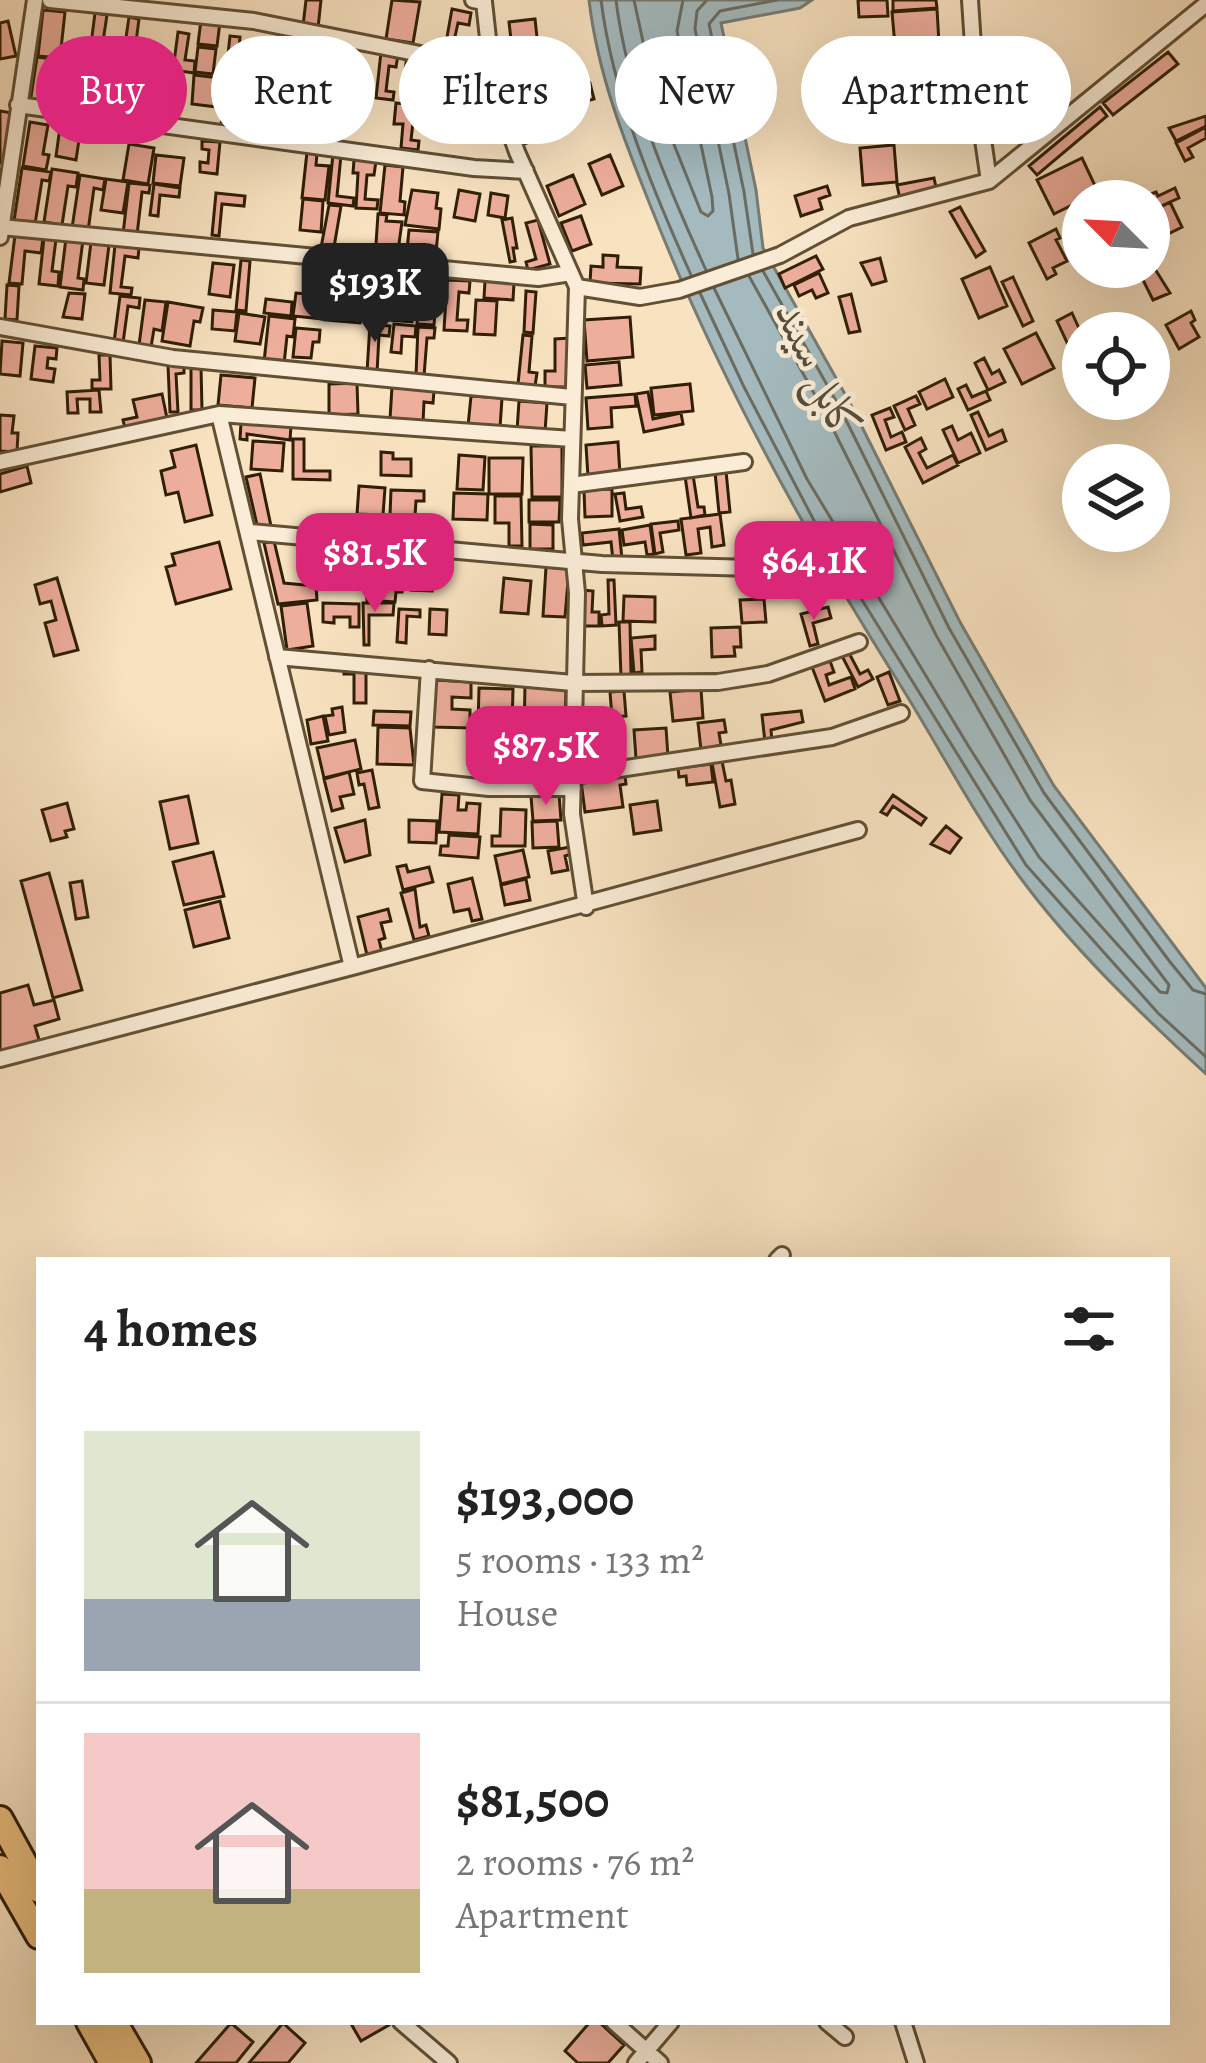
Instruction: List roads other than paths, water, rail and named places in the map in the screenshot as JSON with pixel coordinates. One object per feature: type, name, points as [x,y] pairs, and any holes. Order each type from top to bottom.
[{"type":"highway","points":[[0,1819],[36,1885]]},
{"type":"highway","points":[[0,1868],[36,1931]]},
{"type":"highway","points":[[100,2025],[112,2063]]},
{"type":"highway","points":[[101,2025],[138,2063]]},
{"type":"street","points":[[0,237],[35,0]]},
{"type":"street","points":[[50,0],[254,22],[399,50]]},
{"type":"street","points":[[970,0],[976,92],[989,181]]},
{"type":"street","points":[[484,1],[488,36]]},
{"type":"street","points":[[1,227],[574,280],[640,297],[679,290],[780,255],[849,218],[989,181],[1206,4]]},
{"type":"street","points":[[18,105],[474,168],[526,171]]},
{"type":"street","points":[[516,144],[574,280],[571,485],[577,593],[572,814],[586,907]]},
{"type":"street","points":[[0,327],[173,358],[572,397]]},
{"type":"street","points":[[0,462],[219,414],[572,439]]},
{"type":"street","points":[[219,414],[352,967]]},
{"type":"street","points":[[571,485],[744,462]]},
{"type":"street","points":[[250,532],[574,561],[792,569],[806,563]]},
{"type":"street","points":[[277,657],[573,683],[718,682],[768,674],[860,642]]},
{"type":"street","points":[[429,669],[422,781],[489,788],[573,782],[832,737],[901,712]]},
{"type":"street","points":[[0,1058],[586,907],[858,830]]},
{"type":"street","points":[[405,2025],[449,2063]]},
{"type":"street","points":[[616,2025],[641,2057],[660,2063]]},
{"type":"street","points":[[641,2057],[668,2025]]},
{"type":"street","points":[[830,2025],[845,2038]]},
{"type":"street","points":[[904,2025],[916,2063]]},
{"type":"water","points":[[589,0],[812,0],[800,8],[721,23],[724,36],[615,36],[615,113]]},
{"type":"water","name":"کابل سيند","points":[[627,144],[746,144],[763,248],[850,403],[960,622],[1054,786],[1206,988],[1206,1074],[1084,954],[1019,876],[972,805],[766,455],[680,278]]}]
